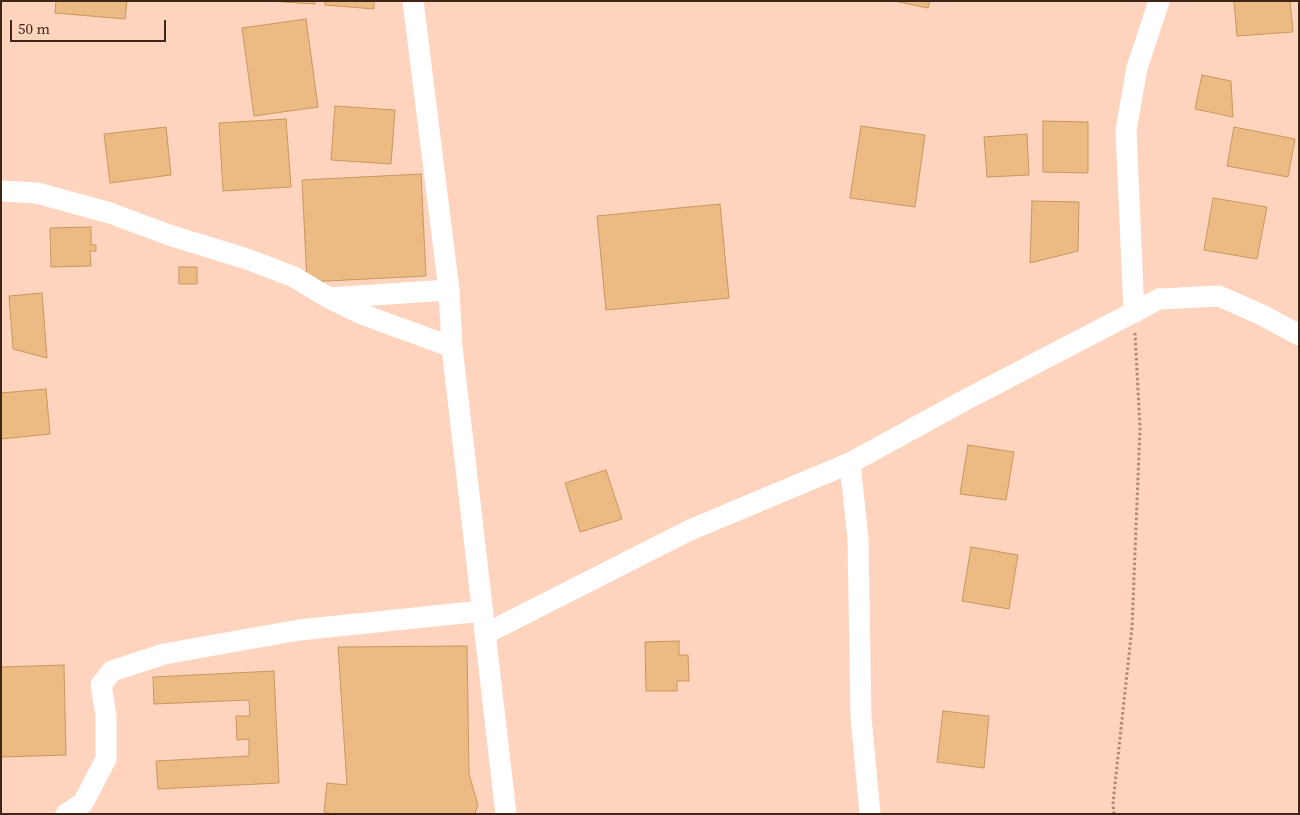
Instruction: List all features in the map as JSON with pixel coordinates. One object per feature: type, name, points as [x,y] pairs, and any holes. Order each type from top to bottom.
[{"type":"street","points":[[413,1],[449,290],[452,347],[506,814]]},
{"type":"street","points":[[1134,313],[1126,130],[1137,68],[1159,1]]},
{"type":"street","points":[[1,190],[37,194],[110,213],[169,236],[247,259],[294,277],[329,298],[364,315],[452,347]]},
{"type":"street","points":[[329,298],[449,290]]},
{"type":"street","points":[[485,634],[690,530],[850,463],[984,390],[1159,299],[1219,296],[1262,315],[1299,335]]},
{"type":"street","points":[[850,463],[858,539],[861,717],[870,814]]},
{"type":"street","points":[[66,814],[83,803],[106,759],[106,715],[101,685],[112,671],[164,654],[299,630],[482,611]]},
{"type":"path","points":[[1114,814],[1113,803],[1132,627],[1140,428],[1134,313]]},
{"type":"building","points":[[56,1],[127,1],[125,19],[55,13]]},
{"type":"building","points":[[268,1],[315,1],[315,4]]},
{"type":"building","points":[[325,1],[374,1],[374,9],[325,5]]},
{"type":"building","points":[[894,1],[930,1],[928,8]]},
{"type":"building","points":[[1234,1],[1290,1],[1293,32],[1237,36]]},
{"type":"building","points":[[306,19],[318,107],[254,116],[242,28]]},
{"type":"building","points":[[1202,75],[1231,81],[1233,117],[1195,109]]},
{"type":"building","points":[[335,106],[395,110],[391,164],[331,160]]},
{"type":"building","points":[[286,119],[291,187],[223,191],[219,123]]},
{"type":"building","points":[[1043,121],[1088,122],[1088,173],[1043,172]]},
{"type":"building","points":[[861,126],[925,135],[915,207],[850,198]]},
{"type":"building","points":[[166,127],[171,175],[110,183],[104,134]]},
{"type":"building","points":[[1234,127],[1295,139],[1288,177],[1227,166]]},
{"type":"building","points":[[1027,134],[1029,175],[987,177],[984,137]]},
{"type":"building","points":[[421,174],[426,276],[307,282],[302,180]]},
{"type":"building","points":[[1213,198],[1267,207],[1257,259],[1204,250]]},
{"type":"building","points":[[1032,201],[1079,202],[1078,251],[1030,263]]},
{"type":"building","points":[[720,204],[729,298],[606,310],[597,216]]},
{"type":"building","points":[[91,227],[91,245],[96,245],[96,251],[90,251],[91,266],[51,267],[50,228]]},
{"type":"building","points":[[179,267],[197,267],[197,284],[179,284]]},
{"type":"building","points":[[42,293],[47,358],[13,349],[9,296]]},
{"type":"building","points":[[46,389],[50,434],[1,439],[1,393]]},
{"type":"building","points":[[968,445],[1014,452],[1006,500],[960,494]]},
{"type":"building","points":[[606,470],[622,519],[580,532],[565,483]]},
{"type":"building","points":[[971,547],[1018,555],[1009,609],[962,601]]},
{"type":"building","points":[[679,641],[679,655],[688,655],[689,681],[677,681],[677,691],[646,691],[645,642]]},
{"type":"building","points":[[467,646],[469,774],[478,805],[475,814],[334,814],[324,812],[327,783],[347,785],[338,647]]},
{"type":"building","points":[[64,665],[66,755],[1,757],[1,667]]},
{"type":"building","points":[[274,671],[279,783],[158,789],[156,761],[249,756],[249,739],[237,740],[236,716],[250,716],[249,700],[154,704],[153,677]]},
{"type":"building","points":[[943,711],[989,716],[984,768],[937,762]]}]
